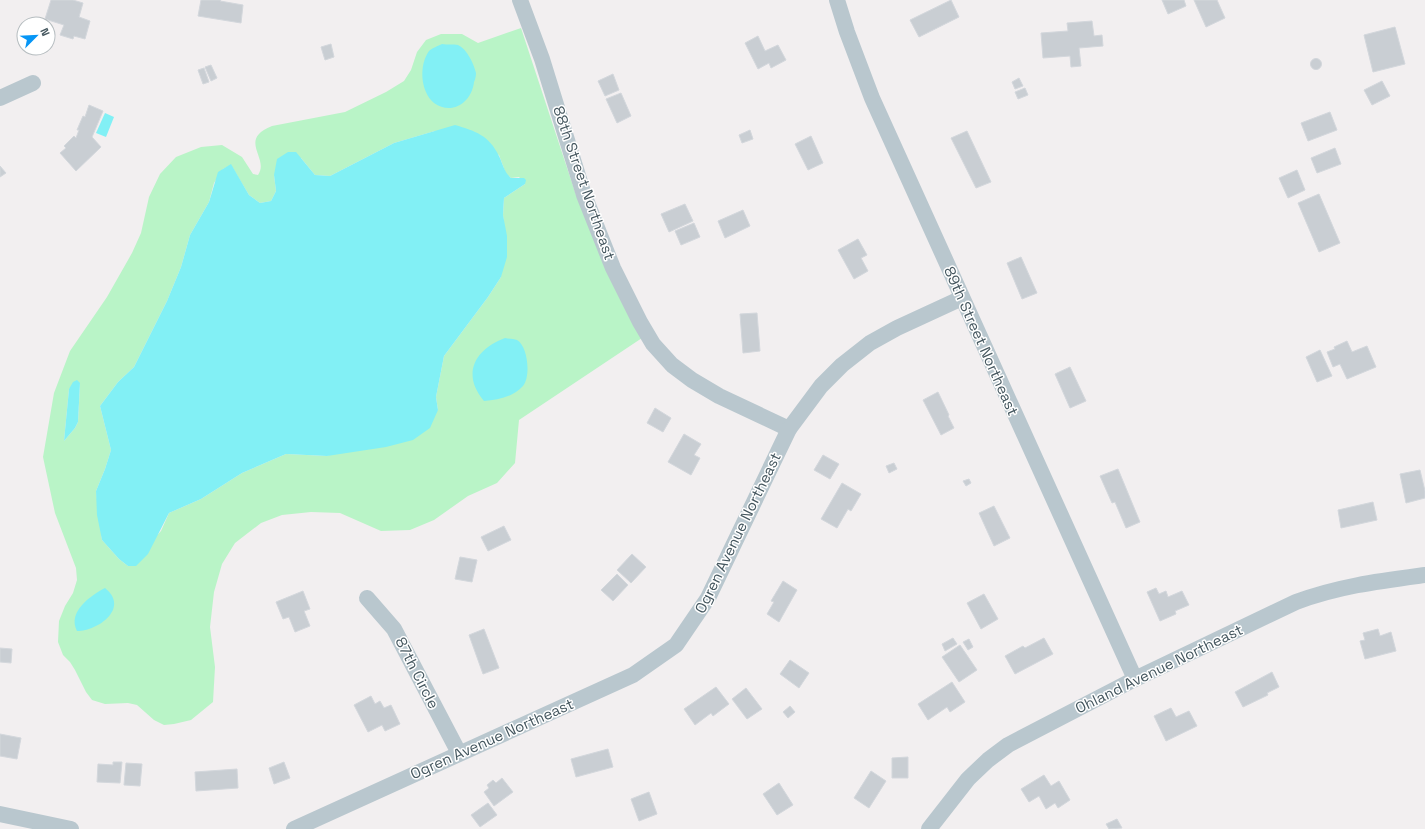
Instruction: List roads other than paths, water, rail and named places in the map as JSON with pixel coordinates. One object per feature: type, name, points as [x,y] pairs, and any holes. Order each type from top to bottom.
[{"type":"street","name":"88th Street Northeast","points":[[520,0],[542,59],[584,195],[613,268],[640,322],[653,344],[672,365],[692,380],[719,396],[789,429]]},
{"type":"street","name":"89th Street Northeast","points":[[837,0],[847,32],[872,98],[1135,679]]},
{"type":"street","points":[[0,98],[33,83]]},
{"type":"street","name":"Ogren Avenue Northeast","points":[[294,829],[633,675],[676,645],[708,598],[789,429],[821,386],[842,365],[870,342],[962,298]]},
{"type":"street","name":"Ohland Avenue Northeast","points":[[929,829],[968,779],[988,760],[1003,749],[1135,679],[1296,602],[1321,593],[1355,585],[1425,575]]},
{"type":"street","name":"87th Circle","points":[[367,598],[394,629],[458,754]]},
{"type":"street","points":[[0,814],[71,829]]},
{"type":"water","points":[[442,44],[458,45],[461,47],[470,57],[476,73],[472,89],[465,101],[460,105],[448,108],[441,107],[429,98],[422,78],[422,70],[429,51]]},
{"type":"water","points":[[105,113],[114,117],[106,137],[96,133]]},
{"type":"water","points":[[455,125],[469,129],[481,135],[491,143],[499,156],[505,171],[511,178],[524,178],[526,180],[525,184],[504,198],[503,215],[507,236],[507,257],[501,277],[444,356],[436,397],[438,410],[430,428],[413,440],[386,447],[327,456],[286,454],[242,473],[201,499],[169,513],[148,554],[136,566],[128,566],[119,559],[102,540],[97,515],[96,491],[111,450],[100,406],[118,382],[134,367],[167,301],[181,267],[190,235],[209,202],[218,172],[231,164],[249,195],[260,203],[271,201],[276,191],[274,175],[277,159],[288,152],[296,152],[315,175],[330,176],[394,143]]},
{"type":"water","points":[[505,338],[517,340],[524,348],[528,369],[525,382],[523,386],[515,393],[500,399],[484,401],[477,391],[473,381],[475,364],[479,356],[486,349]]},
{"type":"water","points":[[77,380],[80,383],[78,422],[64,441],[69,389],[73,382]]},
{"type":"water","points":[[105,588],[112,596],[114,603],[113,610],[102,623],[85,630],[77,631],[75,617],[78,611],[87,600]]}]
